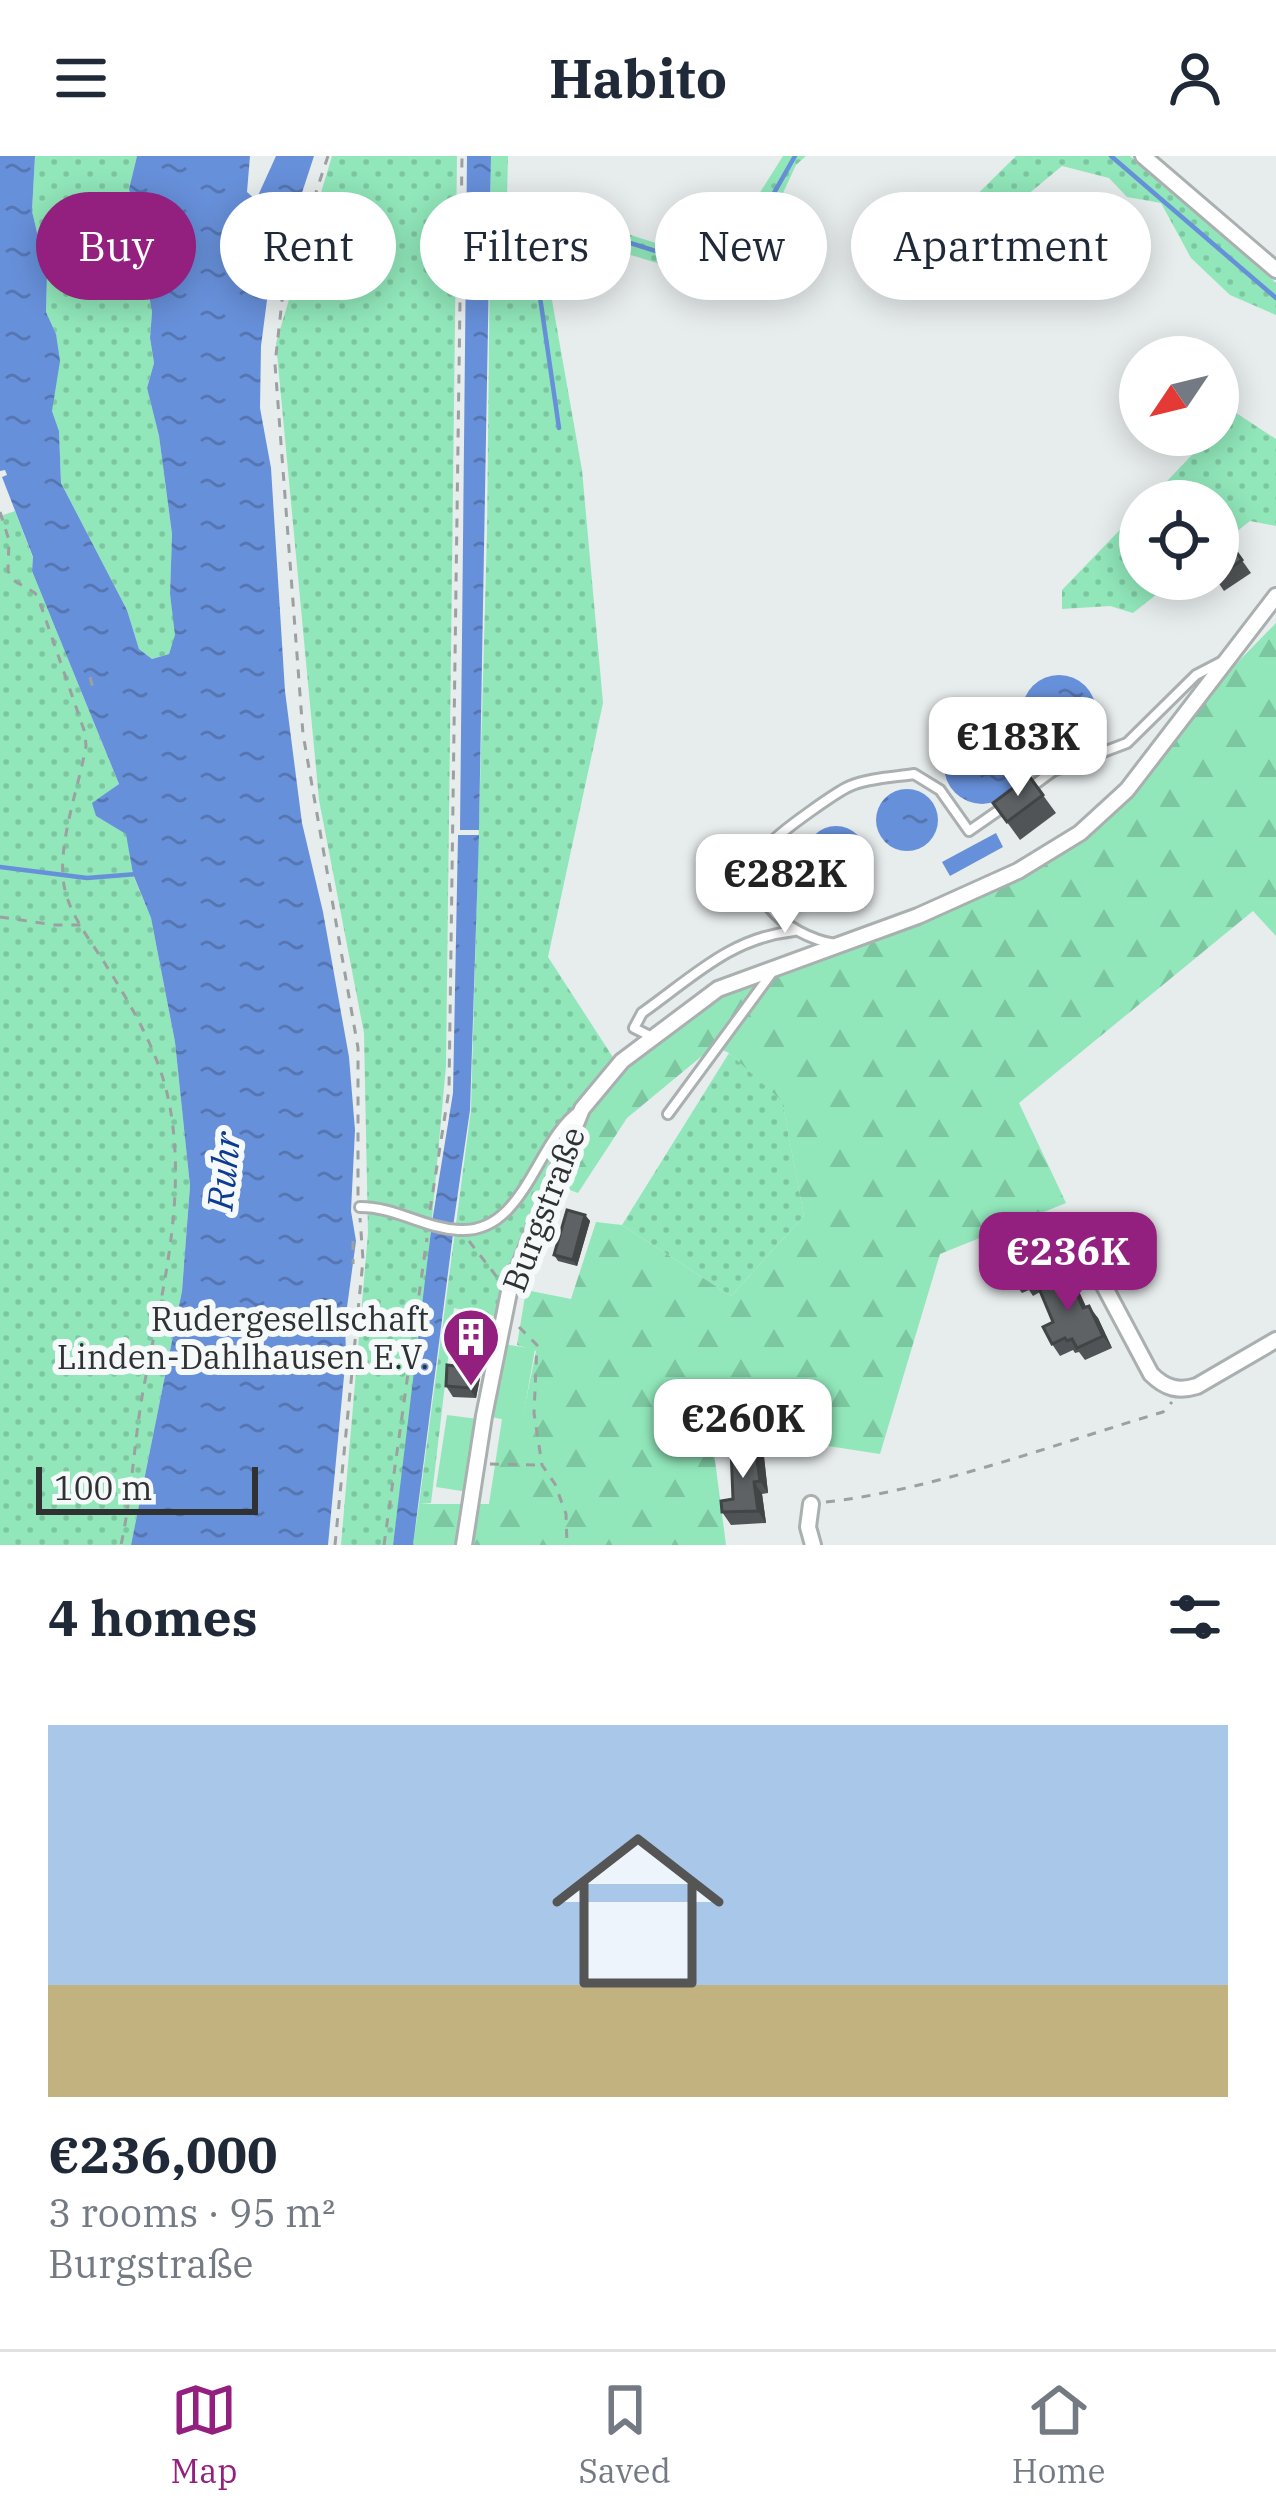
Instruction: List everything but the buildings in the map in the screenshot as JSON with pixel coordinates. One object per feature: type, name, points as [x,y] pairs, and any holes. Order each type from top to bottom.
[{"type":"street","points":[[1143,156],[1276,270]]},
{"type":"street","name":"Burgstraße","points":[[464,1545],[508,1292],[581,1109],[622,1061],[718,989],[974,891],[1080,833],[1127,790],[1276,596]]},
{"type":"street","points":[[1086,1252],[1150,1374],[1172,1389],[1197,1386],[1276,1340]]},
{"type":"street","points":[[811,1504],[808,1528],[813,1545]]},
{"type":"lane","points":[[840,945],[795,931],[769,912],[758,874],[772,842],[851,785],[914,774],[940,790],[969,831],[1053,771],[1127,743],[1196,675],[1228,658]]},
{"type":"lane","points":[[653,1038],[634,1028],[642,1013],[738,944],[765,934],[795,931]]},
{"type":"lane","points":[[668,1114],[779,964]]},
{"type":"lane","points":[[360,1208],[389,1208],[428,1225],[461,1230],[482,1226],[506,1210],[560,1128],[581,1109]]},
{"type":"path","points":[[328,156],[283,292],[275,364],[303,734],[358,1048],[363,1254],[335,1545]]},
{"type":"path","points":[[384,1545],[449,1090],[462,156]]},
{"type":"path","points":[[0,512],[9,541],[6,562],[13,580],[39,600],[85,733],[64,888],[155,1058],[169,1100],[174,1138],[171,1242],[121,1545]]},
{"type":"path","points":[[80,686],[90,680],[94,692]]},
{"type":"path","points":[[0,917],[81,925]]},
{"type":"path","points":[[461,1230],[508,1292]]},
{"type":"path","points":[[352,1241],[352,1264]]},
{"type":"path","points":[[353,1254],[363,1254]]},
{"type":"path","points":[[505,1312],[537,1345],[534,1413],[542,1465],[566,1514],[567,1545]]},
{"type":"path","points":[[811,1504],[924,1482],[1163,1412],[1172,1402],[1172,1389]]},
{"type":"path","points":[[476,1464],[542,1465]]},
{"type":"green space","points":[[35,156],[137,156],[130,192],[36,192],[36,228],[32,211]]},
{"type":"green space","points":[[332,156],[457,156],[457,192],[420,192],[420,300],[455,300],[446,1066],[423,1316],[393,1545],[341,1545],[368,1233],[364,1033],[319,800],[276,343],[289,300],[396,300],[396,192],[321,192]]},
{"type":"green space","points":[[491,156],[508,156],[507,192],[491,192]]},
{"type":"green space","points":[[783,156],[806,156],[796,165],[783,192],[760,192]]},
{"type":"green space","points":[[1016,156],[1130,156],[1276,283],[1276,315],[1230,295],[1191,258],[1161,203],[1151,201],[1151,192],[1122,192],[1109,178],[1062,166],[1031,192],[980,192]]},
{"type":"green space","points":[[631,235],[655,243],[655,262],[631,255]]},
{"type":"green space","points":[[46,300],[150,300],[154,363],[147,388],[159,436],[172,534],[170,594],[176,635],[169,654],[152,659],[139,649],[127,610],[61,483],[59,431],[52,411],[56,334]]},
{"type":"green space","points":[[489,300],[552,300],[582,470],[603,703],[548,957],[616,1062],[580,1115],[499,1317],[454,1308],[431,1503],[419,1504],[471,1110]]},
{"type":"green space","points":[[1239,415],[1276,439],[1276,526],[1250,521],[1239,530],[1239,480],[1168,480],[1191,456],[1239,456]]},
{"type":"green space","points":[[15,511],[33,558],[32,571],[119,784],[102,797],[96,816],[127,834],[133,875],[151,918],[175,1042],[190,1186],[182,1291],[131,1545],[0,1545],[0,516]]},
{"type":"green space","points":[[1119,531],[1119,600],[1149,600],[1133,613],[1110,606],[1062,609],[1062,590]]},
{"type":"green space","points":[[1276,623],[1276,936],[1253,911],[1019,1103],[1066,1203],[940,1254],[880,1454],[789,1440],[713,1445],[726,1545],[413,1545],[419,1504],[489,1504],[502,1419],[522,1420],[536,1351],[517,1345],[526,1290],[571,1299],[596,1222],[622,1225],[731,1296],[804,1216],[782,1101],[729,1053],[714,1046],[627,1118],[578,1193],[554,1184],[580,1115],[620,1067],[702,1002],[782,967],[876,942],[1060,856]]},
{"type":"green space","points":[[729,1053],[782,1100],[804,1216],[731,1296],[622,1225]]},
{"type":"green space","points":[[504,1344],[535,1349],[522,1423],[491,1417]]},
{"type":"green space","points":[[447,1415],[478,1419],[468,1492],[436,1487]]},
{"type":"water","name":"Ruhr","points":[[0,156],[35,156],[36,300],[46,300],[60,361],[52,411],[59,431],[61,483],[127,610],[139,649],[152,659],[169,654],[175,635],[170,594],[172,534],[159,436],[147,388],[154,363],[150,300],[196,300],[196,192],[129,189],[137,156],[250,156],[247,192],[220,192],[220,300],[267,300],[260,408],[271,468],[285,691],[302,823],[349,1057],[355,1130],[351,1211],[356,1241],[328,1545],[131,1545],[182,1291],[190,1186],[175,1042],[151,918],[133,874],[126,834],[96,816],[92,803],[119,784],[32,571],[33,557],[2,477],[7,475],[0,471]]},
{"type":"water","points":[[276,156],[314,156],[302,192],[260,192]]},
{"type":"water","points":[[467,156],[491,156],[490,192],[467,192]]},
{"type":"water","points":[[466,300],[488,300],[479,830],[460,830]]},
{"type":"water","points":[[1059,675],[1085,686],[1096,712],[1085,738],[1059,749],[1033,738],[1022,712],[1033,686]]},
{"type":"water","points":[[982,728],[1009,739],[1020,766],[1009,793],[982,804],[955,793],[944,766],[955,739]]},
{"type":"water","points":[[907,789],[929,798],[938,820],[929,842],[907,851],[885,842],[876,820],[885,798]]},
{"type":"water","points":[[836,826],[857,835],[866,856],[857,877],[836,886],[815,877],[806,856],[815,835]]},
{"type":"water","points":[[996,833],[1003,847],[950,876],[942,862]]},
{"type":"water","points":[[458,835],[479,835],[470,1110],[453,1227],[432,1222],[453,1093]]},
{"type":"water","points":[[431,1231],[453,1234],[413,1545],[393,1545]]},
{"type":"waterway","points":[[559,428],[530,228],[539,214],[728,274],[795,156]]},
{"type":"waterway","points":[[1111,156],[1276,298]]},
{"type":"waterway","points":[[0,867],[87,878],[137,874]]},
{"type":"place","name":"Rudergesellschaft Linden-Dahlhausen E.V.","points":[[471,1388]]}]
